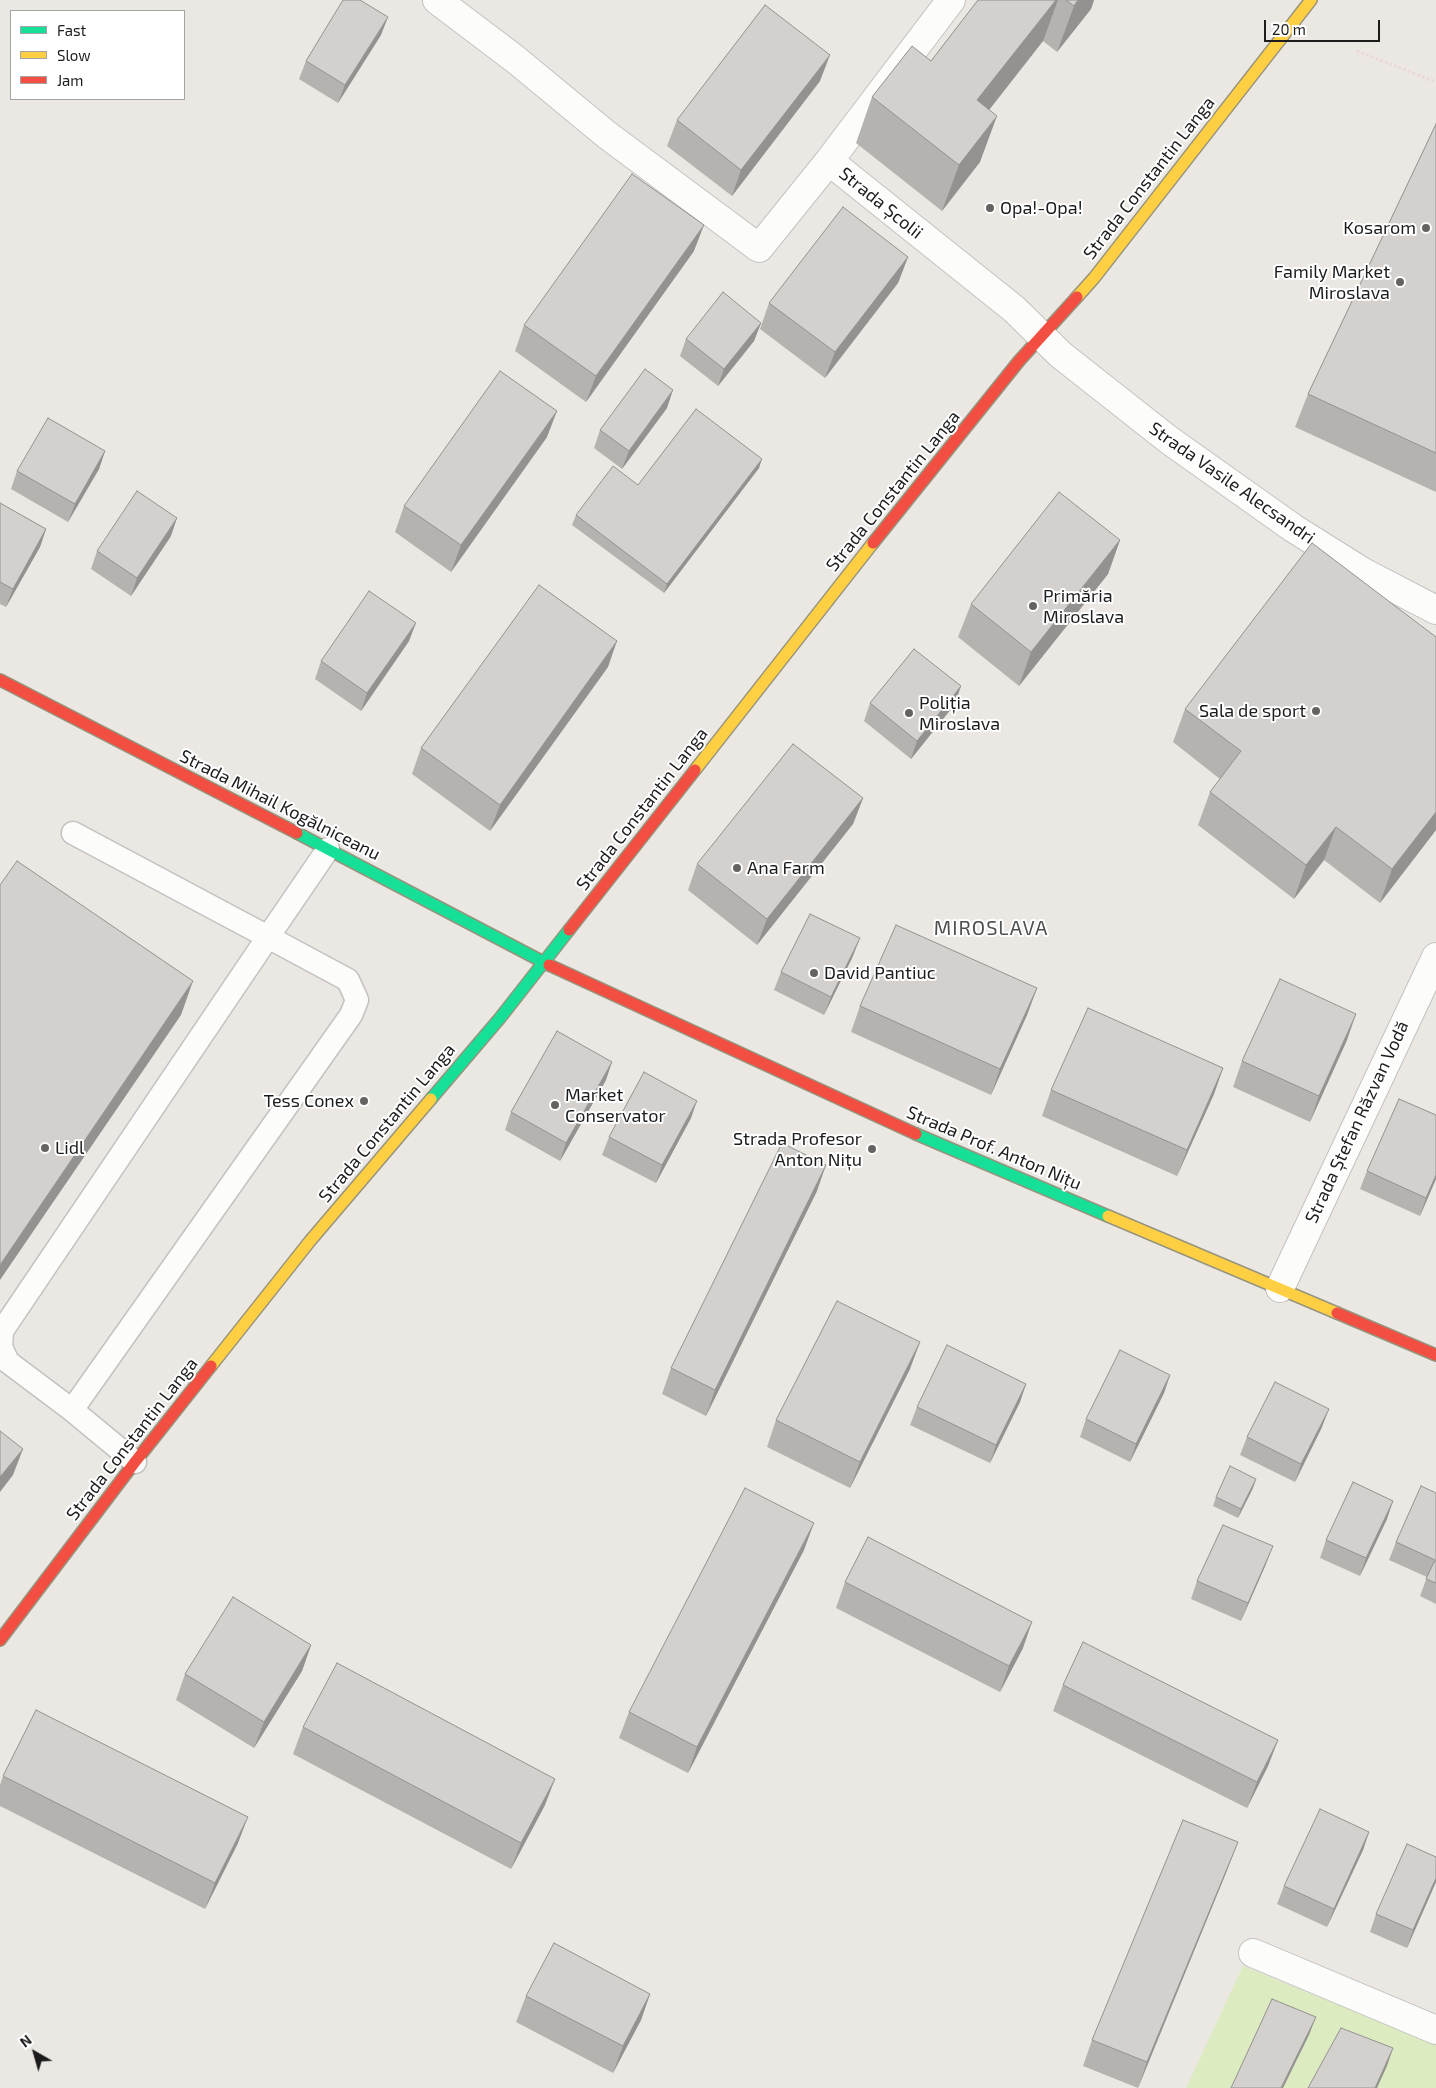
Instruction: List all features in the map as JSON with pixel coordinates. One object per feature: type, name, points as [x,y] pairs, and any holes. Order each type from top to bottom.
[{"type":"main road","name":"Strada Constantin Langa","points":[[0,1640],[135,1462],[310,1242],[500,1018],[818,612],[1013,369],[1094,278],[1311,0]]},
{"type":"main road","name":"Strada Mihail Kogălniceanu","points":[[0,680],[328,849],[514,948],[544,961]]},
{"type":"main road","name":"Strada Prof. Anton Nițu","points":[[544,961],[580,980],[882,1120],[1436,1355]]},
{"type":"street","points":[[436,0],[515,59],[607,135],[759,248],[829,161]]},
{"type":"street","name":"Strada Școlii","points":[[952,0],[829,161],[1014,309],[1042,336]]},
{"type":"street","name":"Strada Vasile Alecsandri","points":[[1042,336],[1061,355],[1121,404],[1286,522],[1363,572],[1436,610]]},
{"type":"street","name":"Strada Ștefan Răzvan Vodă","points":[[1280,1288],[1436,957]]},
{"type":"street","points":[[1252,1953],[1436,2030]]},
{"type":"lane","points":[[72,833],[348,980],[357,1000],[351,1015],[72,1410]]},
{"type":"lane","points":[[135,1462],[72,1410],[8,1362],[1,1347],[2,1331],[328,849]]},
{"type":"path","points":[[1357,51],[1436,82]]},
{"type":"green space","points":[[1243,1966],[1436,2045],[1436,2088],[1186,2088]]},
{"type":"building","points":[[343,0],[360,0],[388,17],[345,85],[306,61]]},
{"type":"building","points":[[978,0],[1056,0],[977,100],[997,116],[959,165],[872,97],[912,46],[931,61]]},
{"type":"building","points":[[1066,0],[1078,0],[1074,6]]},
{"type":"building","points":[[765,5],[830,55],[741,170],[677,120]]},
{"type":"building","name":"Family Market Miroslava","points":[[1436,124],[1436,453],[1308,394]]},
{"type":"building","points":[[632,174],[704,225],[596,376],[524,325]]},
{"type":"building","points":[[843,207],[908,257],[835,352],[769,303]]},
{"type":"building","points":[[723,292],[761,323],[724,369],[686,339]]},
{"type":"building","points":[[645,369],[673,390],[629,451],[600,430]]},
{"type":"building","points":[[500,371],[557,411],[461,545],[404,506]]},
{"type":"building","points":[[696,409],[762,459],[667,584],[576,515],[613,466],[638,485]]},
{"type":"building","points":[[48,418],[105,451],[75,504],[17,471]]},
{"type":"building","points":[[137,491],[177,518],[137,578],[97,551]]},
{"type":"building","name":"Primăria Miroslava","points":[[1059,492],[1120,540],[1031,652],[971,604]]},
{"type":"building","points":[[0,503],[46,529],[13,589],[0,582]]},
{"type":"building","name":"Sala de sport","points":[[1312,543],[1436,637],[1436,812],[1392,869],[1336,827],[1306,865],[1210,792],[1241,751],[1185,709]]},
{"type":"building","points":[[539,585],[617,641],[500,805],[421,748]]},
{"type":"building","points":[[369,591],[416,623],[367,693],[321,661]]},
{"type":"building","name":"Poliția Miroslava","points":[[914,649],[961,686],[917,741],[870,703]]},
{"type":"building","points":[[793,744],[863,798],[767,919],[697,864]]},
{"type":"building","name":"Lidl","points":[[17,861],[193,981],[0,1265],[0,885]]},
{"type":"building","name":"David Pantiuc","points":[[810,914],[860,938],[831,997],[781,972]]},
{"type":"building","points":[[896,925],[1037,988],[1000,1069],[860,1006]]},
{"type":"building","points":[[1280,979],[1356,1014],[1319,1096],[1242,1061]]},
{"type":"building","points":[[1088,1008],[1223,1068],[1187,1150],[1051,1090]]},
{"type":"building","name":"Market Conservator","points":[[557,1031],[612,1062],[566,1143],[511,1112]]},
{"type":"building","points":[[644,1072],[697,1101],[662,1165],[609,1137]]},
{"type":"building","points":[[1399,1099],[1436,1115],[1436,1175],[1426,1198],[1367,1171]]},
{"type":"building","points":[[782,1143],[826,1165],[715,1390],[671,1368]]},
{"type":"building","points":[[837,1301],[920,1342],[860,1462],[776,1420]]},
{"type":"building","points":[[947,1345],[1026,1384],[996,1445],[917,1407]]},
{"type":"building","points":[[1120,1350],[1170,1375],[1136,1444],[1086,1419]]},
{"type":"building","points":[[1275,1382],[1329,1409],[1301,1464],[1247,1437]]},
{"type":"building","points":[[0,1431],[23,1449],[0,1477]]},
{"type":"building","points":[[1230,1466],[1256,1479],[1241,1509],[1216,1497]]},
{"type":"building","points":[[1353,1482],[1393,1501],[1366,1558],[1326,1540]]},
{"type":"building","points":[[1421,1486],[1436,1493],[1436,1583],[1426,1579],[1435,1560],[1396,1542]]},
{"type":"building","points":[[745,1488],[814,1523],[697,1747],[629,1712]]},
{"type":"building","points":[[1223,1525],[1273,1546],[1248,1603],[1197,1581]]},
{"type":"building","points":[[868,1537],[1032,1622],[1009,1666],[845,1582]]},
{"type":"building","points":[[233,1597],[311,1645],[264,1722],[185,1674]]},
{"type":"building","points":[[1083,1642],[1278,1740],[1257,1782],[1063,1685]]},
{"type":"building","points":[[337,1663],[555,1779],[521,1843],[303,1727]]},
{"type":"building","points":[[36,1710],[248,1817],[215,1883],[3,1776]]},
{"type":"building","points":[[1320,1809],[1369,1832],[1334,1909],[1284,1886]]},
{"type":"building","points":[[1183,1820],[1238,1842],[1147,2062],[1092,2040]]},
{"type":"building","points":[[1407,1844],[1436,1857],[1436,1878],[1413,1930],[1376,1914]]},
{"type":"building","points":[[554,1943],[650,1994],[623,2046],[526,1996]]},
{"type":"building","points":[[1272,1999],[1316,2017],[1281,2088],[1231,2088]]},
{"type":"building","points":[[1341,2028],[1393,2048],[1375,2088],[1308,2088]]},
{"type":"traffic: fast","points":[[297,833],[549,965]]},
{"type":"traffic: fast","points":[[431,1099],[500,1018],[569,930]]},
{"type":"traffic: fast","points":[[916,1134],[1108,1216]]},
{"type":"traffic: slow","points":[[1077,297],[1094,278],[1311,0]]},
{"type":"traffic: slow","points":[[695,770],[873,543]]},
{"type":"traffic: slow","points":[[211,1366],[310,1241],[431,1099]]},
{"type":"traffic: slow","points":[[1108,1216],[1337,1313]]},
{"type":"traffic: jam","points":[[873,543],[1019,361],[1077,297]]},
{"type":"traffic: jam","points":[[0,680],[297,833]]},
{"type":"traffic: jam","points":[[569,930],[695,770]]},
{"type":"traffic: jam","points":[[549,965],[916,1134]]},
{"type":"traffic: jam","points":[[1337,1313],[1436,1355]]},
{"type":"traffic: jam","points":[[0,1640],[135,1462],[211,1366]]},
{"type":"place","name":"Opa!-Opa!","points":[[990,208]]},
{"type":"place","name":"Kosarom","points":[[1426,228]]},
{"type":"place","name":"Family Market Miroslava","points":[[1400,282]]},
{"type":"place","name":"Primăria Miroslava","points":[[1033,606]]},
{"type":"place","name":"Sala de sport","points":[[1316,711]]},
{"type":"place","name":"Poliția Miroslava","points":[[909,713]]},
{"type":"place","name":"Ana Farm","points":[[737,868]]},
{"type":"place","name":"David Pantiuc","points":[[814,973]]},
{"type":"place","name":"Tess Conex","points":[[364,1101]]},
{"type":"place","name":"Market Conservator","points":[[555,1105]]},
{"type":"place","name":"Lidl","points":[[45,1148]]},
{"type":"place","name":"Strada Profesor Anton Nițu","points":[[872,1149]]},
{"type":"district","name":"MIROSLAVA","points":[[991,928]]}]
